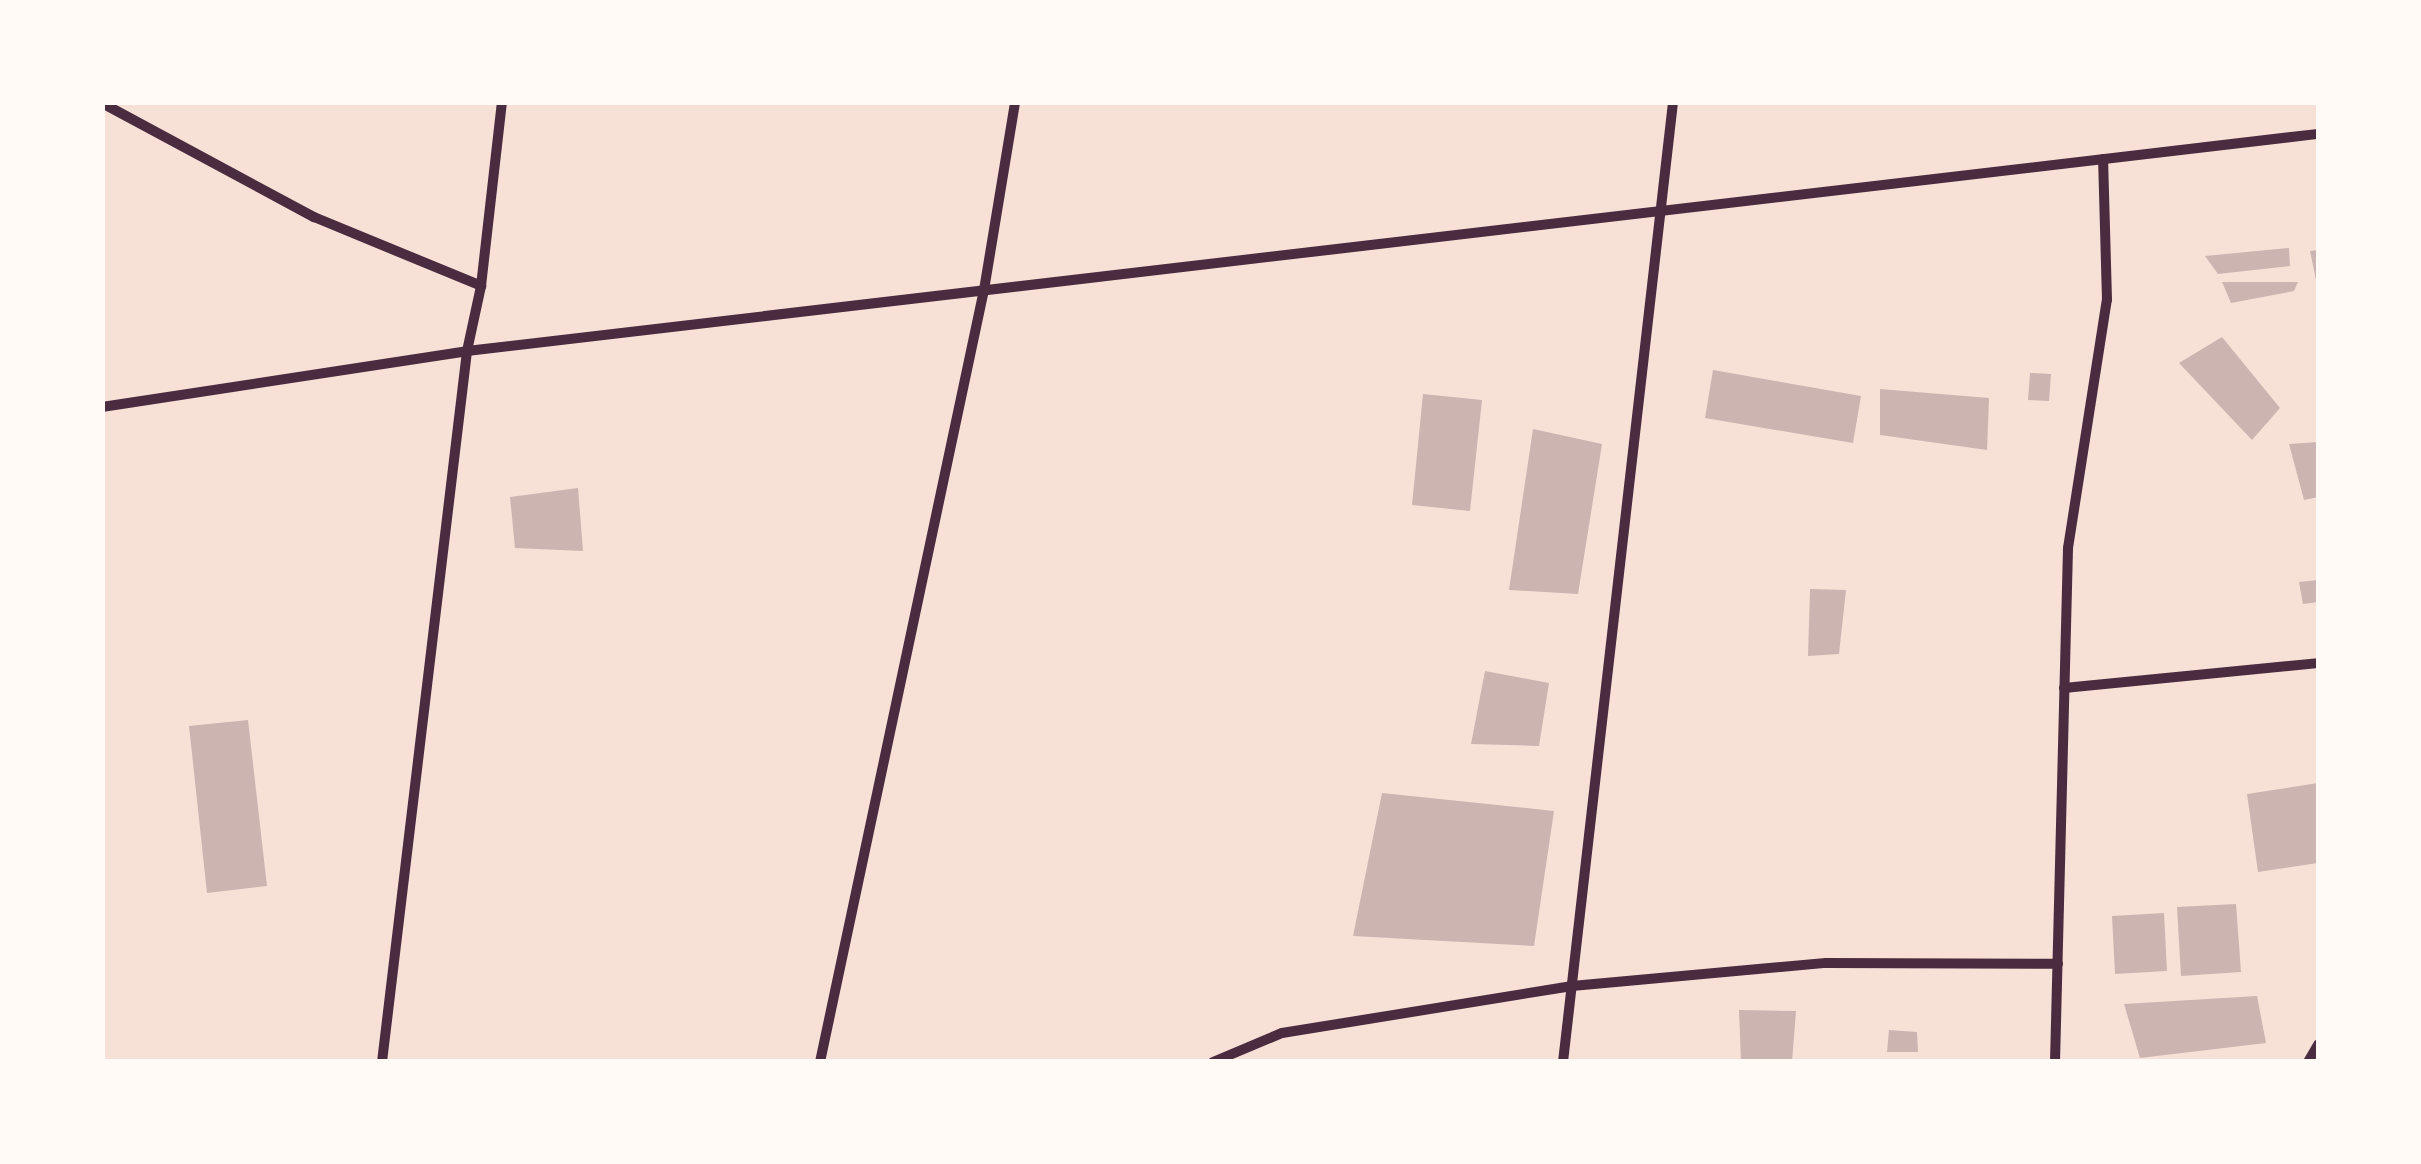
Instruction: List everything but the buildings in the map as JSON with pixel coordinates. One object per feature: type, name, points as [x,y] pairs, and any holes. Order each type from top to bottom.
[{"type":"street","points":[[382,1062],[467,351],[481,286],[502,102]]},
{"type":"street","points":[[820,1062],[984,290],[1015,102]]},
{"type":"street","points":[[1562,1062],[1673,102]]},
{"type":"street","points":[[102,103],[314,217],[481,286]]},
{"type":"street","points":[[102,408],[467,351],[2318,134]]},
{"type":"street","points":[[2055,1062],[2068,548],[2107,300],[2104,159]]},
{"type":"street","points":[[2064,688],[2318,663]]},
{"type":"street","points":[[1213,1062],[1282,1033],[1572,986],[1826,964],[2058,964]]},
{"type":"street","points":[[2308,1062],[2318,1045]]}]
